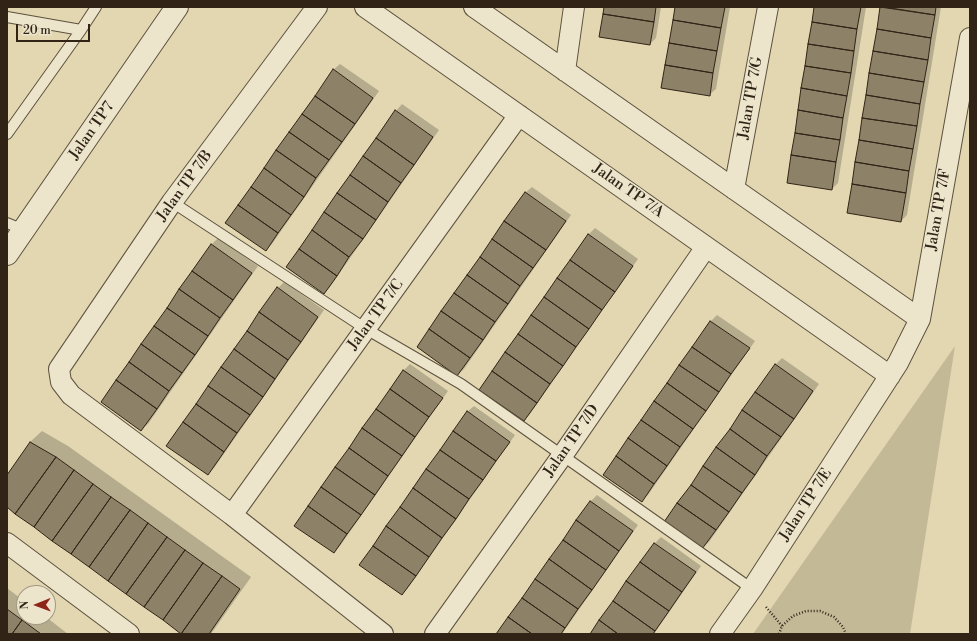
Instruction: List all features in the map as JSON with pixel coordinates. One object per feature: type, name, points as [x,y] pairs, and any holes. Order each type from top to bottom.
[{"type":"street","name":"Jalan TP7","points":[[7,254],[15,226],[177,7]]},
{"type":"street","name":"Jalan TP 7/B","points":[[232,515],[71,395],[61,382],[59,369],[172,202],[317,7]]},
{"type":"street","name":"Jalan TP 7/A","points":[[365,7],[890,376]]},
{"type":"street","points":[[474,7],[920,319]]},
{"type":"street","points":[[565,71],[574,7]]},
{"type":"street","name":"Jalan TP 7/G","points":[[734,189],[768,7]]},
{"type":"street","name":"Jalan TP 7/F","points":[[890,376],[920,319],[970,38]]},
{"type":"street","name":"Jalan TP 7/C","points":[[232,515],[519,115]]},
{"type":"street","name":"Jalan TP 7/D","points":[[435,634],[562,456],[706,246]]},
{"type":"street","name":"Jalan TP 7/E","points":[[720,634],[752,589],[890,376]]},
{"type":"street","points":[[232,515],[383,634]]},
{"type":"street","points":[[7,543],[122,632]]},
{"type":"lane","points":[[7,134],[96,7]]},
{"type":"lane","points":[[7,17],[81,30]]},
{"type":"lane","points":[[172,202],[366,329],[461,384],[752,589]]},
{"type":"path","points":[[779,634],[782,626],[793,616],[806,611],[820,611],[834,617],[843,627],[846,634]]},
{"type":"shaded area","points":[[955,346],[910,634],[753,634]]},
{"type":"building","points":[[604,7],[656,7],[654,22],[603,14]]},
{"type":"building","points":[[675,7],[725,7],[721,28],[673,20]]},
{"type":"building","points":[[814,7],[861,7],[857,29],[812,22]]},
{"type":"building","points":[[880,7],[935,15],[931,38],[877,29]]},
{"type":"building","points":[[884,7],[936,7],[935,15]]},
{"type":"building","points":[[603,14],[654,22],[650,45],[599,37]]},
{"type":"building","points":[[673,20],[721,28],[717,51],[669,43]]},
{"type":"building","points":[[812,22],[857,29],[854,51],[808,44]]},
{"type":"building","points":[[877,29],[931,38],[928,60],[873,51]]},
{"type":"building","points":[[669,43],[717,51],[713,73],[665,65]]},
{"type":"building","points":[[808,44],[854,51],[851,73],[805,66]]},
{"type":"building","points":[[873,51],[928,60],[924,82],[869,73]]},
{"type":"building","points":[[665,65],[713,73],[710,96],[661,88]]},
{"type":"building","points":[[805,66],[851,73],[847,96],[801,88]]},
{"type":"building","points":[[333,69],[373,98],[355,124],[315,96]]},
{"type":"building","points":[[869,73],[924,82],[920,104],[866,95]]},
{"type":"building","points":[[801,88],[847,96],[843,118],[798,110]]},
{"type":"building","points":[[866,95],[920,104],[917,126],[862,118]]},
{"type":"building","points":[[315,96],[355,124],[342,142],[302,114]]},
{"type":"building","points":[[395,110],[433,137],[414,165],[376,138]]},
{"type":"building","points":[[798,110],[843,118],[840,140],[795,133]]},
{"type":"building","points":[[302,114],[342,142],[329,160],[289,132]]},
{"type":"building","points":[[862,118],[917,126],[913,149],[859,140]]},
{"type":"building","points":[[289,132],[329,160],[316,178],[276,150]]},
{"type":"building","points":[[795,133],[840,140],[836,162],[791,155]]},
{"type":"building","points":[[376,138],[414,165],[401,183],[363,156]]},
{"type":"building","points":[[859,140],[913,149],[909,171],[855,162]]},
{"type":"building","points":[[276,150],[316,178],[304,197],[264,168]]},
{"type":"building","points":[[791,155],[836,162],[832,190],[787,183]]},
{"type":"building","points":[[363,156],[401,183],[388,202],[350,175]]},
{"type":"building","points":[[855,162],[909,171],[906,193],[852,184]]},
{"type":"building","points":[[264,168],[304,197],[291,215],[251,187]]},
{"type":"building","points":[[350,175],[388,202],[376,220],[337,193]]},
{"type":"building","points":[[852,184],[906,193],[901,222],[847,213]]},
{"type":"building","points":[[251,187],[291,215],[278,233],[238,205]]},
{"type":"building","points":[[525,192],[566,221],[546,250],[504,221]]},
{"type":"building","points":[[337,193],[376,220],[363,239],[324,212]]},
{"type":"building","points":[[238,205],[278,233],[266,251],[225,223]]},
{"type":"building","points":[[324,212],[363,239],[349,257],[312,230]]},
{"type":"building","points":[[504,221],[546,250],[533,268],[492,239]]},
{"type":"building","points":[[312,230],[349,257],[337,276],[299,249]]},
{"type":"building","points":[[588,234],[633,266],[615,292],[570,260]]},
{"type":"building","points":[[492,239],[533,268],[520,286],[480,257]]},
{"type":"building","points":[[211,244],[252,273],[233,300],[192,271]]},
{"type":"building","points":[[299,249],[337,276],[324,294],[286,267]]},
{"type":"building","points":[[480,257],[520,286],[508,304],[467,275]]},
{"type":"building","points":[[570,260],[615,292],[602,310],[557,278]]},
{"type":"building","points":[[192,271],[233,300],[220,318],[179,289]]},
{"type":"building","points":[[467,275],[508,304],[495,322],[454,293]]},
{"type":"building","points":[[557,278],[602,310],[589,329],[544,297]]},
{"type":"building","points":[[277,287],[318,317],[301,342],[259,312]]},
{"type":"building","points":[[179,289],[220,318],[208,336],[167,308]]},
{"type":"building","points":[[454,293],[495,322],[483,340],[441,311]]},
{"type":"building","points":[[544,297],[589,329],[576,347],[531,315]]},
{"type":"building","points":[[167,308],[208,336],[195,355],[154,326]]},
{"type":"building","points":[[441,311],[483,340],[470,358],[429,329]]},
{"type":"building","points":[[259,312],[301,342],[288,360],[247,331]]},
{"type":"building","points":[[531,315],[576,347],[563,366],[518,334]]},
{"type":"building","points":[[710,321],[750,348],[731,374],[692,347]]},
{"type":"building","points":[[154,326],[195,355],[182,373],[141,344]]},
{"type":"building","points":[[429,329],[470,358],[457,376],[417,347]]},
{"type":"building","points":[[247,331],[288,360],[275,379],[234,349]]},
{"type":"building","points":[[518,334],[563,366],[550,384],[505,352]]},
{"type":"building","points":[[141,344],[182,373],[169,391],[129,362]]},
{"type":"building","points":[[692,347],[731,374],[719,392],[679,365]]},
{"type":"building","points":[[234,349],[275,379],[263,397],[221,367]]},
{"type":"building","points":[[505,352],[550,384],[537,403],[492,371]]},
{"type":"building","points":[[129,362],[169,391],[157,409],[116,380]]},
{"type":"building","points":[[775,364],[813,391],[794,419],[755,392]]},
{"type":"building","points":[[679,365],[719,392],[706,411],[667,383]]},
{"type":"building","points":[[221,367],[263,397],[250,415],[208,386]]},
{"type":"building","points":[[403,370],[443,398],[429,417],[390,389]]},
{"type":"building","points":[[492,371],[537,403],[524,421],[479,390]]},
{"type":"building","points":[[116,380],[157,409],[141,431],[101,402]]},
{"type":"building","points":[[667,383],[706,411],[693,429],[654,401]]},
{"type":"building","points":[[208,386],[250,415],[237,433],[196,404]]},
{"type":"building","points":[[390,389],[429,417],[415,437],[376,409]]},
{"type":"building","points":[[755,392],[794,419],[781,437],[742,410]]},
{"type":"building","points":[[654,401],[693,429],[680,447],[641,420]]},
{"type":"building","points":[[196,404],[237,433],[224,452],[183,422]]},
{"type":"building","points":[[376,409],[415,437],[402,456],[362,428]]},
{"type":"building","points":[[742,410],[781,437],[767,456],[730,429]]},
{"type":"building","points":[[467,411],[510,442],[496,461],[453,431]]},
{"type":"building","points":[[641,420],[680,447],[667,466],[628,438]]},
{"type":"building","points":[[183,422],[224,452],[208,475],[166,446]]},
{"type":"building","points":[[362,428],[402,456],[388,476],[349,448]]},
{"type":"building","points":[[730,429],[767,456],[755,475],[716,447]]},
{"type":"building","points":[[453,431],[496,461],[483,480],[440,450]]},
{"type":"building","points":[[628,438],[667,466],[654,484],[616,456]]},
{"type":"building","points":[[30,442],[56,457],[15,514],[7,507],[7,475]]},
{"type":"building","points":[[716,447],[755,475],[742,493],[703,466]]},
{"type":"building","points":[[349,448],[388,476],[375,495],[335,467]]},
{"type":"building","points":[[440,450],[483,480],[469,499],[426,469]]},
{"type":"building","points":[[616,456],[654,484],[642,502],[603,475]]},
{"type":"building","points":[[56,457],[74,470],[34,527],[15,514]]},
{"type":"building","points":[[703,466],[742,493],[729,512],[691,485]]},
{"type":"building","points":[[335,467],[375,495],[361,515],[321,487]]},
{"type":"building","points":[[426,469],[469,499],[456,519],[413,488]]},
{"type":"building","points":[[74,470],[93,484],[52,541],[34,527]]},
{"type":"building","points":[[93,484],[111,497],[71,554],[52,541]]},
{"type":"building","points":[[691,485],[729,512],[716,530],[677,503]]},
{"type":"building","points":[[321,487],[361,515],[347,534],[308,506]]},
{"type":"building","points":[[413,488],[456,519],[442,538],[400,507]]},
{"type":"building","points":[[111,497],[130,510],[89,567],[71,554]]},
{"type":"building","points":[[590,501],[633,531],[619,551],[576,520]]},
{"type":"building","points":[[677,503],[716,530],[702,549],[664,522]]},
{"type":"building","points":[[308,506],[347,534],[334,553],[294,526]]},
{"type":"building","points":[[400,507],[442,538],[429,557],[386,526]]},
{"type":"building","points":[[130,510],[148,523],[108,581],[89,567]]},
{"type":"building","points":[[576,520],[619,551],[606,570],[563,540]]},
{"type":"building","points":[[148,523],[167,537],[126,594],[108,581]]},
{"type":"building","points":[[386,526],[429,557],[416,576],[373,546]]},
{"type":"building","points":[[167,537],[185,550],[144,607],[126,594]]},
{"type":"building","points":[[563,540],[606,570],[592,590],[549,559]]},
{"type":"building","points":[[654,543],[696,572],[682,592],[640,562]]},
{"type":"building","points":[[373,546],[416,576],[402,595],[359,565]]},
{"type":"building","points":[[185,550],[203,563],[163,620],[144,607]]},
{"type":"building","points":[[549,559],[592,590],[578,609],[535,579]]},
{"type":"building","points":[[640,562],[682,592],[669,611],[626,581]]},
{"type":"building","points":[[203,563],[222,576],[181,634],[163,620]]},
{"type":"building","points":[[222,576],[240,589],[209,634],[181,634]]},
{"type":"building","points":[[535,579],[578,609],[565,628],[522,598]]},
{"type":"building","points":[[626,581],[669,611],[655,631],[613,601]]},
{"type":"building","points":[[522,598],[565,628],[561,634],[532,634],[508,617]]},
{"type":"building","points":[[613,601],[655,631],[653,634],[618,634],[599,620]]},
{"type":"building","points":[[7,609],[16,616],[16,625],[18,625],[12,634],[7,634]]},
{"type":"building","points":[[508,617],[532,634],[496,634]]},
{"type":"building","points":[[599,620],[618,634],[590,634]]},
{"type":"building","points":[[18,625],[29,625],[41,634],[12,634]]}]
